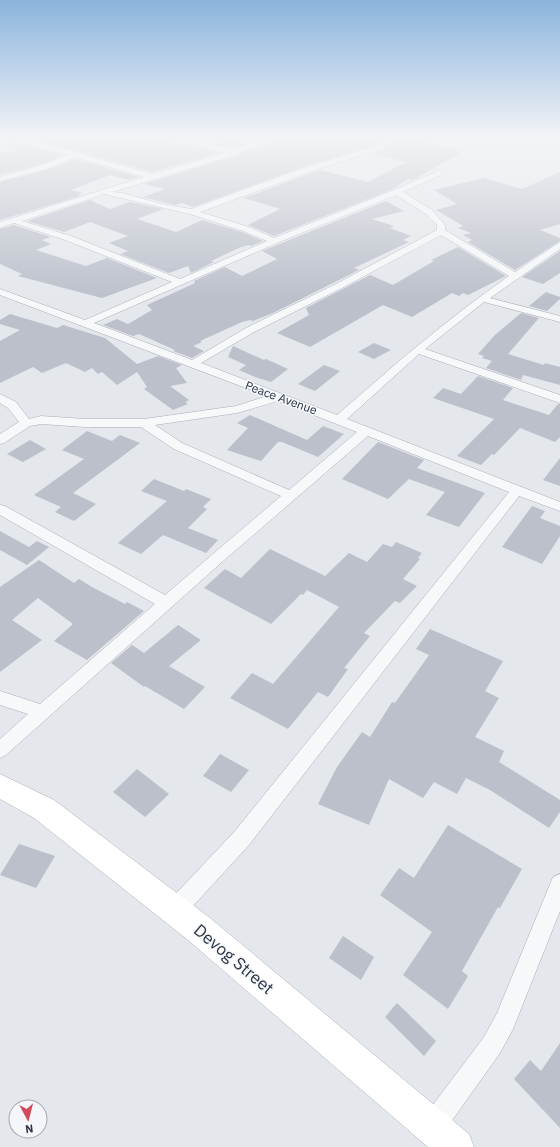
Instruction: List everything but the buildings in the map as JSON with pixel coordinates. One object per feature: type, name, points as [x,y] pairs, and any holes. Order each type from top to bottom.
[{"type":"street","points":[[0,225],[101,194],[114,193]]},
{"type":"street","points":[[121,193],[161,206],[192,212],[246,229],[274,241]]},
{"type":"street","points":[[192,212],[246,193]]},
{"type":"street","points":[[86,323],[274,241],[396,193]]},
{"type":"street","points":[[398,193],[429,212],[441,225],[441,231]]},
{"type":"street","points":[[15,221],[68,238],[180,282]]},
{"type":"street","points":[[441,231],[515,276]]},
{"type":"street","points":[[192,364],[250,330],[338,286],[441,231]]},
{"type":"street","points":[[340,420],[417,350],[482,299],[560,246]]},
{"type":"street","name":"Peace Avenue","points":[[0,292],[86,323],[367,430],[560,507]]},
{"type":"street","points":[[482,299],[560,319]]},
{"type":"street","points":[[417,350],[560,399]]},
{"type":"street","points":[[0,440],[26,423],[50,420],[85,423],[144,423],[237,409],[278,397]]},
{"type":"street","points":[[0,398],[12,405],[26,423]]},
{"type":"street","points":[[144,423],[178,446],[290,496]]},
{"type":"street","points":[[0,750],[166,603],[367,430]]},
{"type":"street","points":[[175,910],[242,838],[517,490]]},
{"type":"street","points":[[0,509],[166,603]]},
{"type":"street","points":[[0,698],[43,712]]},
{"type":"street","name":"Devog Street","points":[[0,786],[44,809],[175,910],[456,1147]]},
{"type":"street","points":[[432,1127],[492,1045],[505,1021],[560,884]]}]
